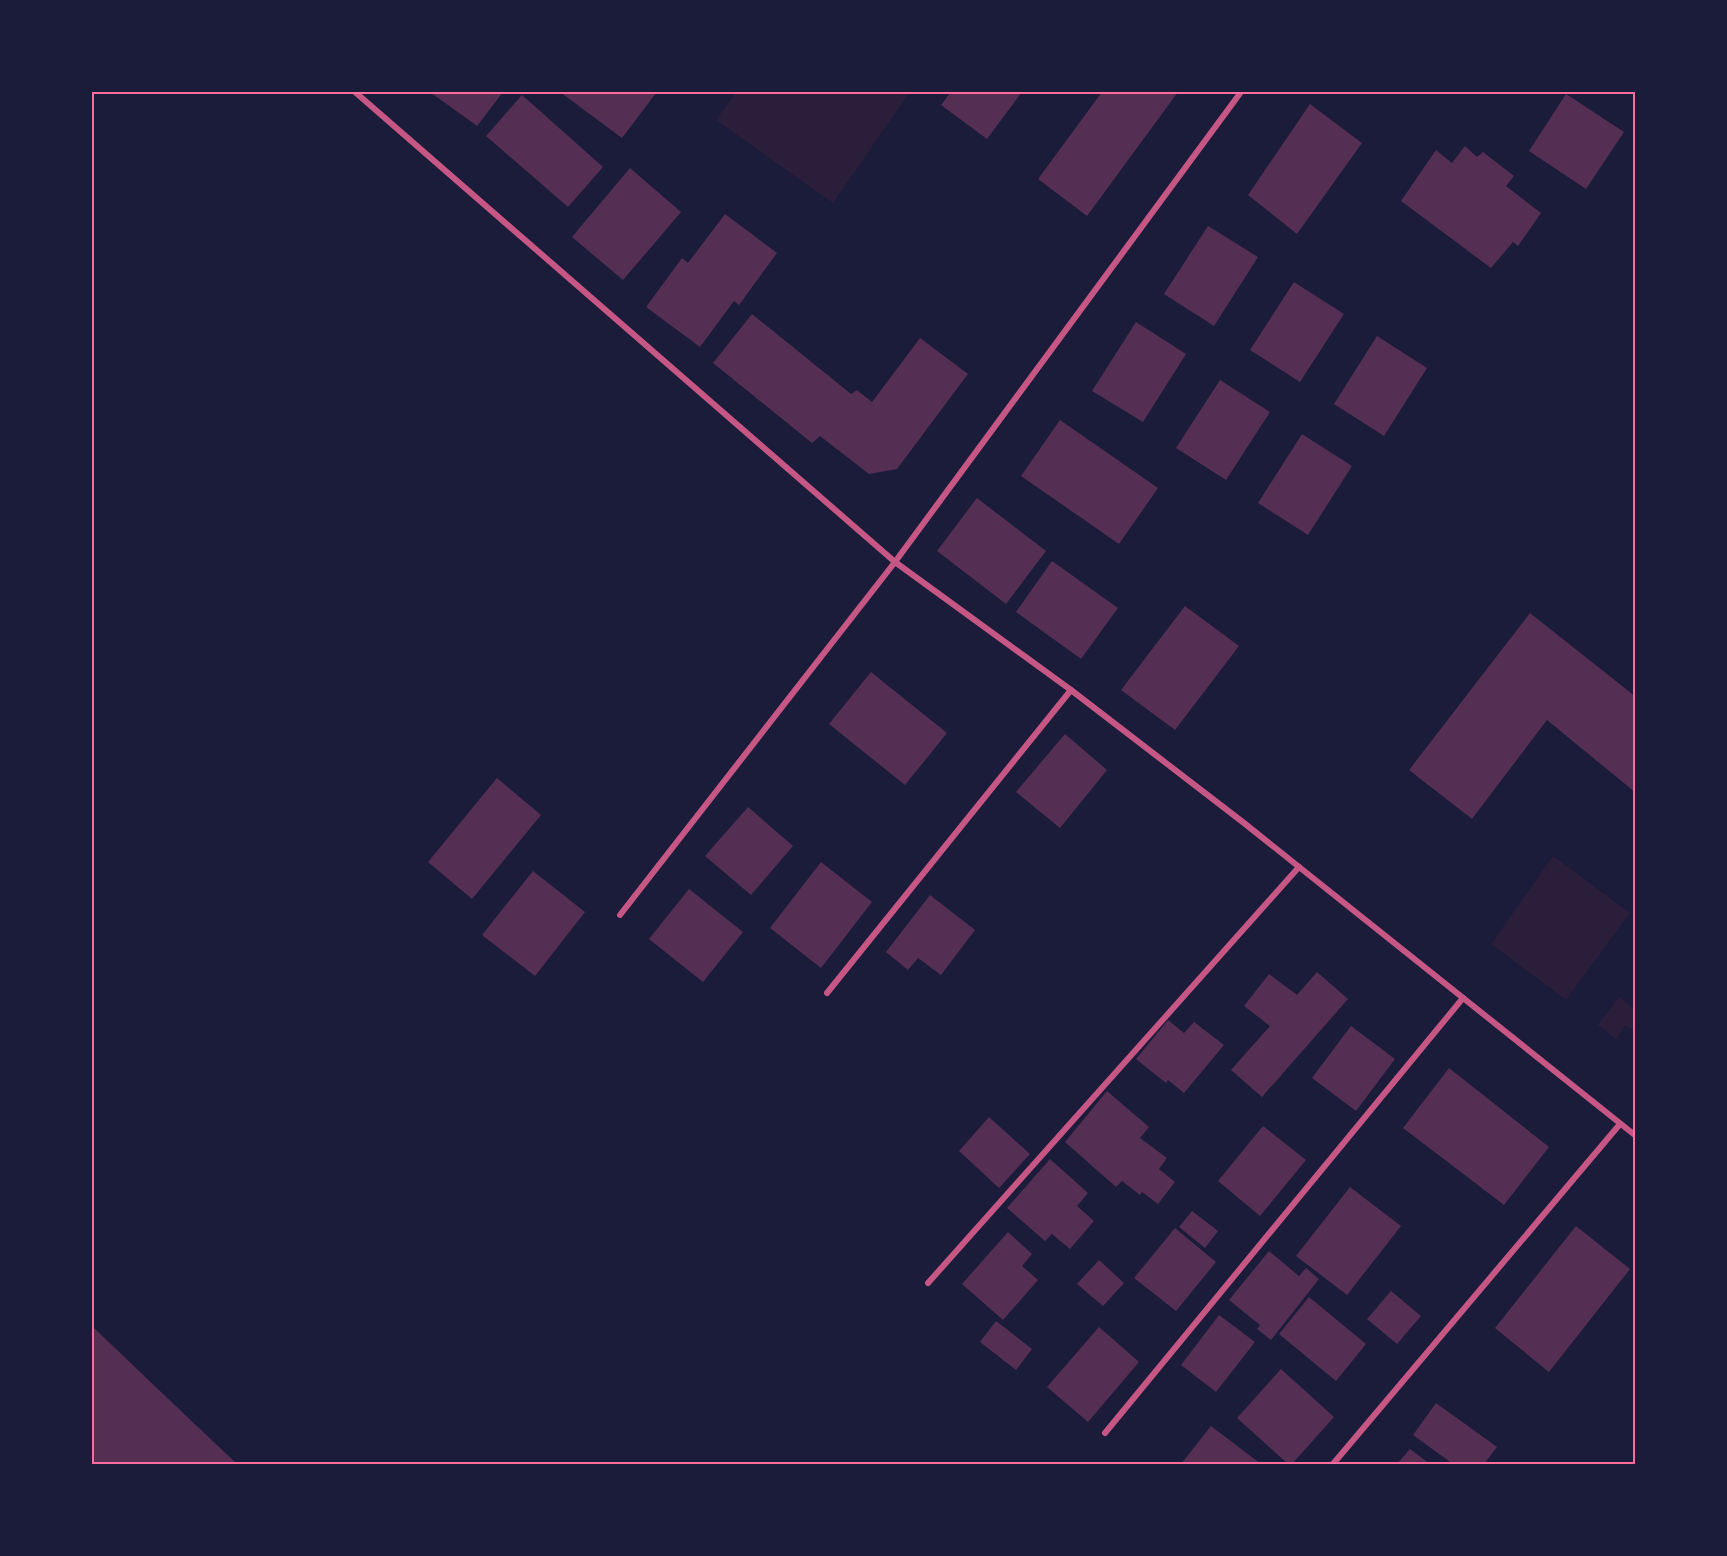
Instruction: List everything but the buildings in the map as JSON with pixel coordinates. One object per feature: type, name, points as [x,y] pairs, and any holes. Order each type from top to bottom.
[{"type":"street","points":[[355,92],[895,562],[1071,690],[1299,867],[1635,1136]]},
{"type":"street","points":[[620,915],[895,562],[1241,92]]},
{"type":"street","points":[[827,993],[1071,690]]},
{"type":"street","points":[[927,1283],[1299,867]]},
{"type":"street","points":[[1105,1433],[1463,998]]},
{"type":"street","points":[[1333,1464],[1620,1124]]},
{"type":"shaded area","points":[[736,92],[910,92],[833,203],[716,120]]},
{"type":"shaded area","points":[[1553,856],[1630,913],[1566,1000],[1491,944]]},
{"type":"shaded area","points":[[1619,997],[1635,1010],[1635,1032],[1626,1025],[1616,1039],[1598,1025]]}]
